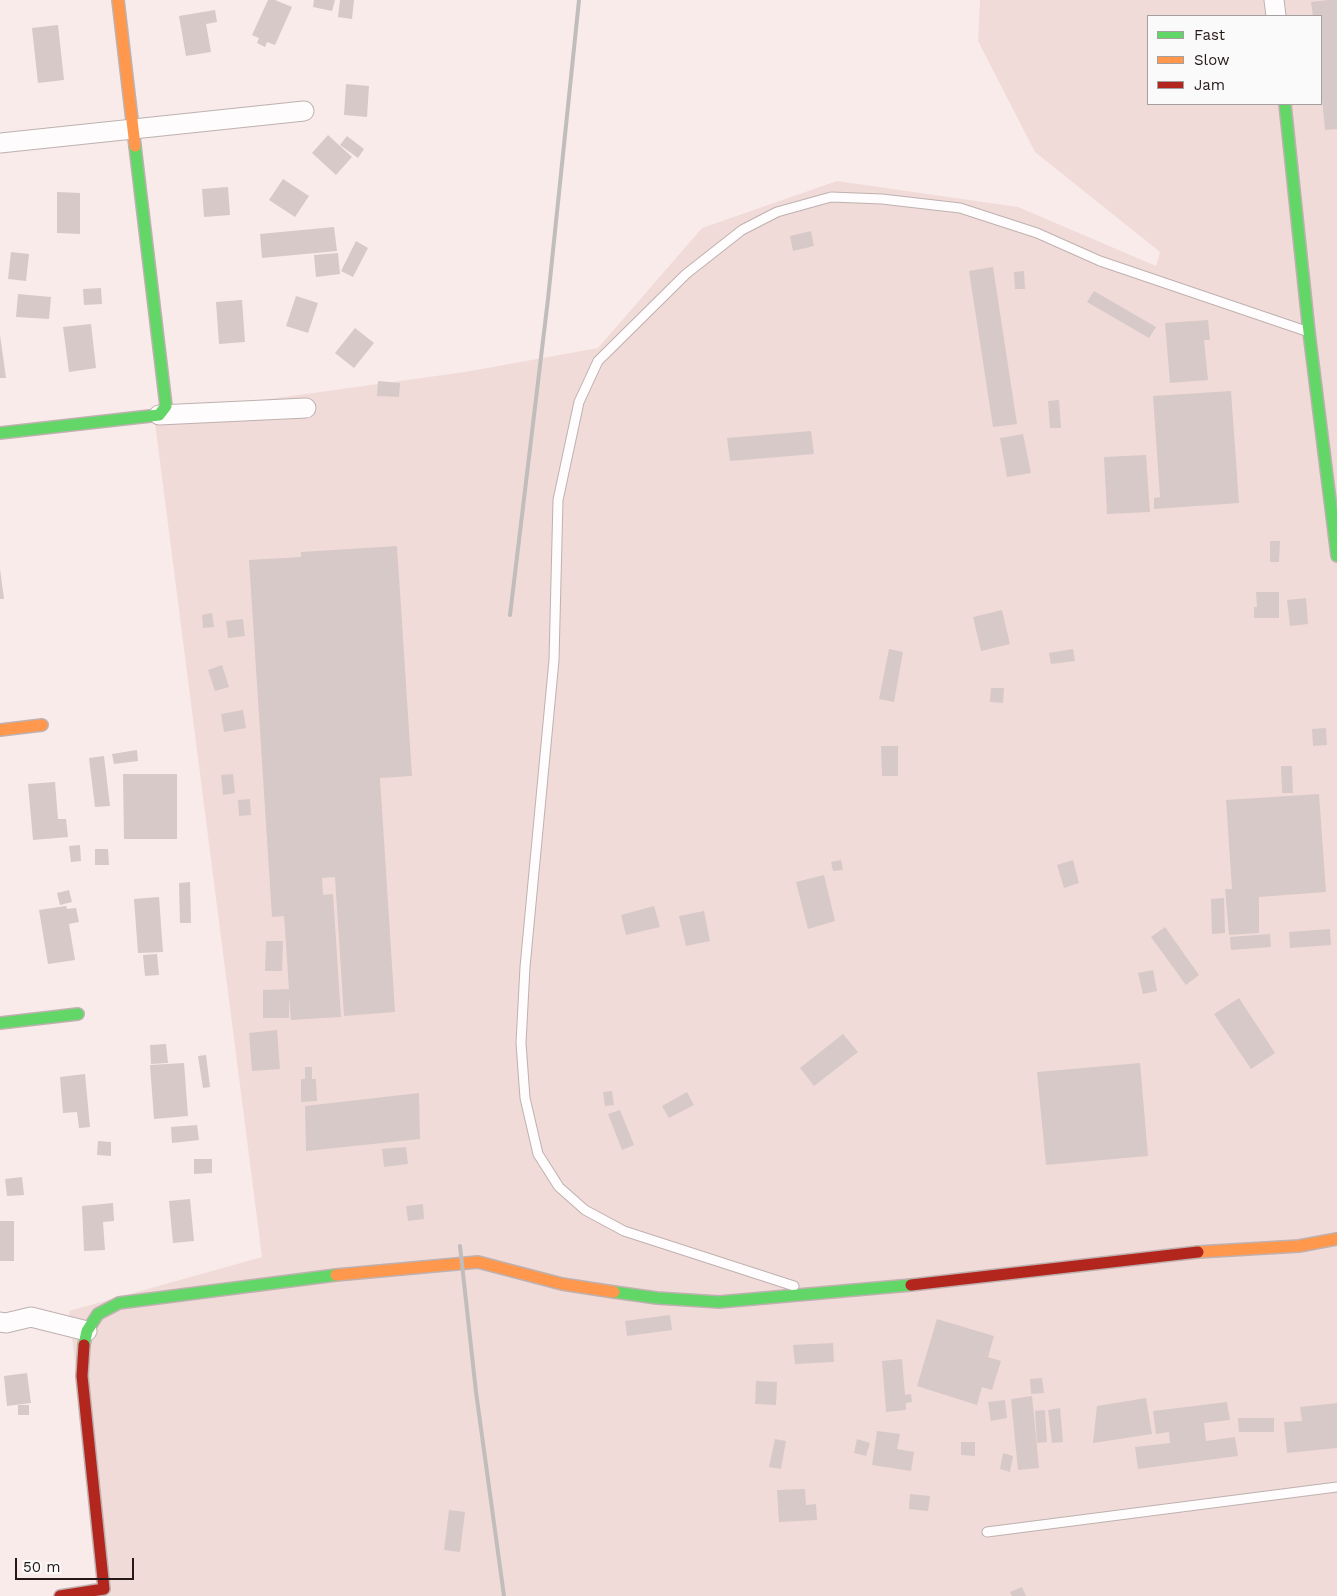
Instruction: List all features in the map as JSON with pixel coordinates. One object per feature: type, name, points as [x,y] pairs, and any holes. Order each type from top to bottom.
[{"type":"street","points":[[118,0],[166,406],[160,416]]},
{"type":"street","points":[[1274,0],[1276,15]]},
{"type":"street","points":[[1285,105],[1309,332],[1334,498],[1337,556]]},
{"type":"street","points":[[0,144],[304,111]]},
{"type":"street","points":[[0,433],[160,416],[306,408]]},
{"type":"street","points":[[0,730],[42,725]]},
{"type":"street","points":[[0,1023],[78,1014]]},
{"type":"street","points":[[60,1596],[104,1593],[82,1376],[83,1348],[87,1331],[98,1314],[119,1303],[152,1297],[386,1269],[478,1262],[507,1268],[562,1284],[657,1298],[719,1302],[820,1294],[1223,1249],[1299,1246],[1337,1239]]},
{"type":"street","points":[[0,1322],[6,1323],[31,1317],[87,1331]]},
{"type":"lane","points":[[820,1294],[624,1232],[585,1210],[559,1187],[538,1154],[525,1098],[521,1043],[528,925],[535,877],[543,760],[554,660],[558,500],[579,402],[598,361],[686,274],[742,230],[777,212],[832,197],[882,199],[960,208],[1036,233],[1100,261],[1309,332]]},
{"type":"lane","points":[[987,1532],[1337,1487]]},
{"type":"shaded area","points":[[980,0],[1337,0],[1337,1596],[83,1596],[102,1593],[69,1311],[262,1257],[154,415],[465,372],[598,348],[702,228],[837,181],[1018,207],[1156,266],[1160,252],[1035,152],[978,41]]},
{"type":"building","points":[[268,0],[275,0],[292,7],[275,45],[267,42],[265,47],[257,43],[259,38],[252,35]]},
{"type":"building","points":[[314,0],[335,0],[332,11],[313,7]]},
{"type":"building","points":[[340,0],[354,0],[352,19],[338,17]]},
{"type":"building","points":[[1337,0],[1337,129],[1325,130],[1322,98],[1322,15],[1313,15],[1311,2]]},
{"type":"building","points":[[215,10],[217,22],[206,24],[211,52],[186,56],[179,16]]},
{"type":"building","points":[[58,25],[64,80],[38,83],[32,28]]},
{"type":"building","points":[[346,84],[369,86],[367,117],[344,115]]},
{"type":"building","points":[[328,135],[352,157],[336,175],[312,153]]},
{"type":"building","points":[[347,136],[364,149],[358,158],[340,145]]},
{"type":"building","points":[[283,179],[309,196],[295,217],[269,200]]},
{"type":"building","points":[[228,187],[230,215],[204,217],[202,189]]},
{"type":"building","points":[[57,192],[80,193],[80,234],[57,233]]},
{"type":"building","points":[[334,227],[337,251],[262,258],[260,234]]},
{"type":"building","points":[[811,231],[814,246],[793,251],[790,236]]},
{"type":"building","points":[[356,241],[368,248],[353,277],[341,271]]},
{"type":"building","points":[[11,252],[29,254],[26,281],[8,279]]},
{"type":"building","points":[[338,253],[340,274],[316,277],[314,255]]},
{"type":"building","points":[[993,267],[1017,424],[993,427],[969,271]]},
{"type":"building","points":[[1024,271],[1025,289],[1015,289],[1014,272]]},
{"type":"building","points":[[101,288],[102,304],[84,305],[83,289]]},
{"type":"building","points":[[1094,291],[1156,327],[1149,338],[1087,302]]},
{"type":"building","points":[[18,294],[51,297],[49,319],[16,317]]},
{"type":"building","points":[[296,296],[318,303],[308,333],[286,326]]},
{"type":"building","points":[[242,300],[245,342],[219,344],[216,302]]},
{"type":"building","points":[[1208,320],[1210,340],[1204,340],[1208,380],[1170,383],[1165,323]]},
{"type":"building","points":[[91,324],[96,368],[69,372],[63,327]]},
{"type":"building","points":[[355,328],[374,343],[354,368],[335,353]]},
{"type":"building","points":[[0,335],[6,378],[0,378]]},
{"type":"building","points":[[378,381],[400,383],[399,397],[377,396]]},
{"type":"building","points":[[1231,391],[1239,503],[1154,509],[1154,498],[1160,497],[1153,396]]},
{"type":"building","points":[[1059,400],[1061,428],[1050,428],[1048,401]]},
{"type":"building","points":[[811,431],[814,454],[730,461],[727,438]]},
{"type":"building","points":[[1023,434],[1031,473],[1007,477],[1000,438]]},
{"type":"building","points":[[1146,455],[1150,512],[1107,514],[1104,457]]},
{"type":"building","points":[[1270,541],[1280,541],[1279,562],[1270,562]]},
{"type":"building","points":[[397,546],[412,776],[380,778],[395,1012],[344,1016],[335,877],[322,878],[323,895],[333,894],[341,1017],[291,1020],[289,997],[289,1018],[263,1018],[263,990],[289,989],[284,916],[272,917],[249,560],[301,557],[301,552]]},
{"type":"building","points":[[0,569],[4,599],[0,599]]},
{"type":"building","points":[[1256,592],[1279,592],[1279,618],[1254,618],[1254,607],[1257,607]]},
{"type":"building","points":[[1306,598],[1308,624],[1290,626],[1287,600]]},
{"type":"building","points":[[1002,610],[1010,644],[981,651],[973,617]]},
{"type":"building","points":[[212,613],[214,627],[203,628],[202,615]]},
{"type":"building","points":[[243,619],[245,636],[228,638],[226,621]]},
{"type":"building","points":[[889,649],[903,652],[894,702],[879,699]]},
{"type":"building","points":[[1073,649],[1075,661],[1051,664],[1049,653]]},
{"type":"building","points":[[222,665],[229,687],[215,691],[208,670]]},
{"type":"building","points":[[991,688],[1004,688],[1003,703],[990,702]]},
{"type":"building","points":[[243,710],[246,728],[224,732],[221,714]]},
{"type":"building","points":[[1326,728],[1327,745],[1313,746],[1312,729]]},
{"type":"building","points":[[881,746],[898,746],[898,776],[882,776]]},
{"type":"building","points":[[137,750],[138,761],[114,764],[112,754]]},
{"type":"building","points":[[104,756],[110,806],[95,807],[89,758]]},
{"type":"building","points":[[1281,766],[1292,766],[1293,793],[1282,793]]},
{"type":"building","points":[[123,774],[177,774],[177,839],[124,839]]},
{"type":"building","points":[[233,774],[235,793],[223,795],[221,775]]},
{"type":"building","points":[[55,782],[58,819],[66,819],[68,837],[33,840],[28,784]]},
{"type":"building","points":[[1319,794],[1326,892],[1259,897],[1259,933],[1229,935],[1225,889],[1232,889],[1226,800]]},
{"type":"building","points":[[250,799],[251,815],[239,816],[238,800]]},
{"type":"building","points":[[80,845],[81,861],[71,862],[69,846]]},
{"type":"building","points":[[95,849],[108,849],[109,865],[95,865]]},
{"type":"building","points":[[841,860],[843,870],[833,871],[831,862]]},
{"type":"building","points":[[1073,860],[1079,883],[1064,888],[1057,865]]},
{"type":"building","points":[[824,875],[835,921],[808,929],[796,882]]},
{"type":"building","points":[[190,882],[191,923],[180,923],[179,883]]},
{"type":"building","points":[[69,890],[72,902],[60,905],[57,893]]},
{"type":"building","points":[[159,897],[163,952],[138,953],[134,899]]},
{"type":"building","points":[[1224,898],[1225,933],[1212,934],[1211,899]]},
{"type":"building","points":[[66,906],[67,909],[76,908],[79,922],[69,924],[75,960],[48,964],[39,910]]},
{"type":"building","points":[[654,906],[660,927],[626,935],[621,915]]},
{"type":"building","points":[[704,911],[710,941],[686,946],[679,916]]},
{"type":"building","points":[[1165,927],[1199,975],[1186,985],[1151,937]]},
{"type":"building","points":[[1330,929],[1331,945],[1290,948],[1289,932]]},
{"type":"building","points":[[1270,934],[1271,947],[1231,950],[1230,937]]},
{"type":"building","points":[[266,941],[283,941],[282,971],[265,971]]},
{"type":"building","points":[[157,954],[159,975],[145,976],[143,955]]},
{"type":"building","points":[[1153,970],[1157,991],[1143,994],[1138,973]]},
{"type":"building","points":[[1239,998],[1275,1053],[1251,1069],[1214,1014]]},
{"type":"building","points":[[277,1030],[280,1069],[252,1071],[249,1033]]},
{"type":"building","points":[[843,1034],[858,1052],[814,1086],[800,1068]]},
{"type":"building","points":[[166,1044],[168,1063],[151,1064],[150,1045]]},
{"type":"building","points":[[206,1055],[210,1087],[203,1088],[198,1056]]},
{"type":"building","points":[[184,1063],[188,1116],[154,1119],[150,1065]]},
{"type":"building","points":[[1140,1063],[1148,1156],[1046,1165],[1037,1072]]},
{"type":"building","points":[[305,1067],[312,1067],[312,1079],[316,1079],[317,1101],[301,1102],[301,1079],[305,1079]]},
{"type":"building","points":[[85,1074],[90,1127],[79,1128],[77,1112],[63,1113],[60,1077]]},
{"type":"building","points":[[612,1091],[614,1105],[605,1106],[603,1092]]},
{"type":"building","points":[[687,1092],[694,1105],[669,1118],[662,1106]]},
{"type":"building","points":[[419,1093],[420,1139],[306,1151],[305,1106]]},
{"type":"building","points":[[620,1110],[634,1145],[622,1150],[608,1114]]},
{"type":"building","points":[[197,1125],[199,1140],[172,1143],[171,1127]]},
{"type":"building","points":[[98,1141],[111,1142],[111,1156],[97,1155]]},
{"type":"building","points":[[406,1147],[408,1164],[384,1167],[382,1149]]},
{"type":"building","points":[[194,1159],[212,1159],[212,1173],[194,1174]]},
{"type":"building","points":[[22,1177],[24,1195],[7,1196],[5,1179]]},
{"type":"building","points":[[190,1199],[194,1241],[173,1243],[169,1201]]},
{"type":"building","points":[[113,1203],[114,1221],[103,1222],[105,1250],[84,1251],[82,1206]]},
{"type":"building","points":[[423,1204],[424,1219],[408,1221],[406,1206]]},
{"type":"building","points":[[0,1221],[14,1221],[14,1261],[0,1261]]},
{"type":"building","points":[[670,1315],[672,1330],[627,1336],[625,1321]]},
{"type":"building","points":[[937,1319],[994,1336],[988,1357],[1001,1361],[992,1390],[982,1387],[977,1405],[917,1386]]},
{"type":"building","points":[[833,1343],[834,1362],[795,1364],[793,1345]]},
{"type":"building","points":[[902,1359],[905,1395],[911,1394],[912,1402],[906,1403],[906,1410],[886,1412],[882,1361]]},
{"type":"building","points":[[27,1373],[31,1403],[7,1406],[4,1376]]},
{"type":"building","points":[[1042,1378],[1044,1393],[1031,1394],[1030,1379]]},
{"type":"building","points":[[756,1381],[777,1382],[776,1405],[755,1404]]},
{"type":"building","points":[[1032,1396],[1039,1468],[1018,1470],[1011,1399]]},
{"type":"building","points":[[1146,1398],[1152,1434],[1093,1443],[1097,1406]]},
{"type":"building","points":[[1005,1400],[1007,1418],[991,1421],[988,1402]]},
{"type":"building","points":[[1227,1402],[1230,1420],[1204,1423],[1206,1441],[1235,1437],[1238,1456],[1138,1469],[1135,1447],[1170,1443],[1169,1432],[1156,1434],[1153,1411]]},
{"type":"building","points":[[1337,1403],[1337,1448],[1287,1453],[1284,1422],[1302,1421],[1300,1407]]},
{"type":"building","points":[[18,1405],[29,1405],[29,1415],[18,1415]]},
{"type":"building","points":[[1060,1408],[1063,1442],[1052,1443],[1048,1410]]},
{"type":"building","points":[[1045,1410],[1047,1442],[1037,1443],[1035,1411]]},
{"type":"building","points":[[1238,1418],[1274,1418],[1274,1432],[1239,1432]]},
{"type":"building","points":[[877,1431],[900,1434],[897,1449],[914,1452],[911,1471],[872,1465]]},
{"type":"building","points":[[775,1439],[786,1441],[781,1469],[769,1467]]},
{"type":"building","points":[[857,1439],[870,1443],[866,1456],[854,1453]]},
{"type":"building","points":[[961,1442],[975,1442],[975,1456],[961,1455]]},
{"type":"building","points":[[1003,1453],[1013,1456],[1010,1472],[1000,1469]]},
{"type":"building","points":[[805,1489],[806,1505],[816,1504],[817,1520],[779,1522],[777,1490]]},
{"type":"building","points":[[910,1494],[930,1496],[928,1511],[909,1509]]},
{"type":"building","points":[[449,1510],[465,1512],[460,1552],[444,1550]]},
{"type":"building","points":[[1022,1587],[1026,1596],[1012,1596],[1010,1592]]},
{"type":"railway","points":[[510,615],[548,299],[579,0]]},
{"type":"railway","points":[[460,1246],[476,1392],[504,1596]]},
{"type":"traffic: fast","points":[[1285,105],[1309,332],[1337,556]]},
{"type":"traffic: fast","points":[[0,433],[159,415],[166,406],[135,146]]},
{"type":"traffic: fast","points":[[0,1023],[78,1014]]},
{"type":"traffic: fast","points":[[84,1345],[87,1331],[98,1314],[119,1303],[336,1275]]},
{"type":"traffic: fast","points":[[614,1292],[657,1298],[719,1302],[911,1285]]},
{"type":"traffic: slow","points":[[118,0],[135,146]]},
{"type":"traffic: slow","points":[[0,730],[42,725]]},
{"type":"traffic: slow","points":[[1198,1252],[1299,1246],[1337,1239]]},
{"type":"traffic: slow","points":[[336,1275],[478,1262],[562,1284],[614,1292]]},
{"type":"traffic: jam","points":[[911,1285],[1198,1252]]},
{"type":"traffic: jam","points":[[60,1596],[104,1589],[82,1376],[84,1345]]}]
